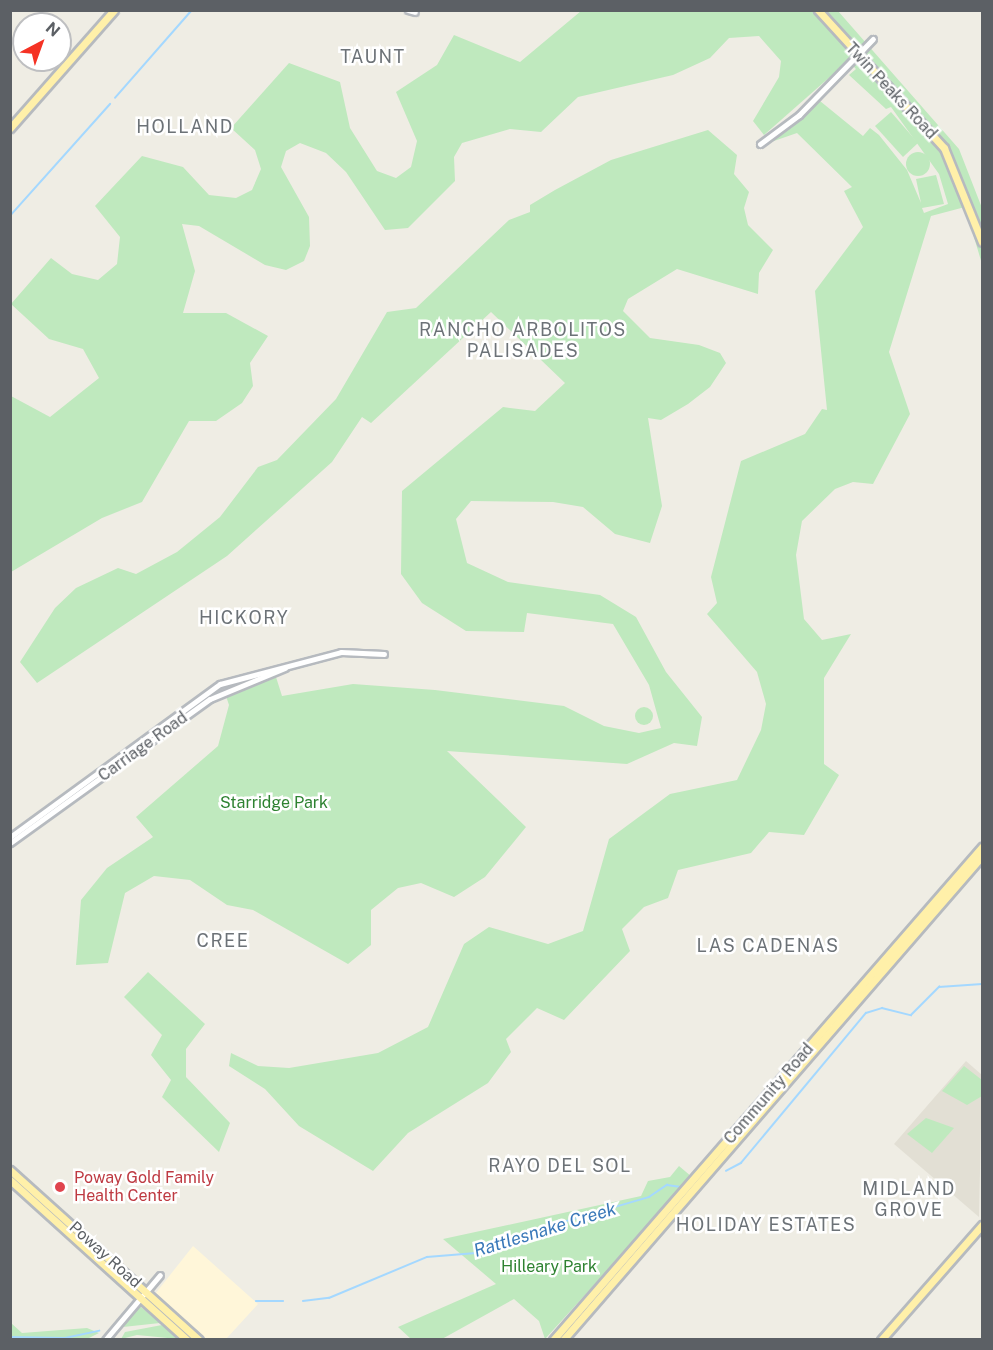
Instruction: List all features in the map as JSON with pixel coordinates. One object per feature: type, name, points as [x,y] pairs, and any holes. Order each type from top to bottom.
[{"type":"main road","points":[[10,128],[114,10]]},
{"type":"main road","name":"Twin Peaks Road","points":[[818,10],[944,148],[982,242]]},
{"type":"main road","name":"Community Road","points":[[563,1340],[636,1260],[666,1215],[690,1186],[982,847]]},
{"type":"main road","name":"Community Road","points":[[553,1340],[691,1197],[982,856]]},
{"type":"main road","points":[[846,1015],[862,986],[894,958]]},
{"type":"main road","name":"Poway Road","points":[[10,1170],[46,1202],[75,1234]]},
{"type":"main road","points":[[691,1197],[701,1173]]},
{"type":"main road","name":"Poway Road","points":[[10,1180],[199,1340]]},
{"type":"main road","points":[[680,1209],[690,1186]]},
{"type":"main road","points":[[26,1194],[46,1202]]},
{"type":"main road","points":[[881,1340],[982,1225]]},
{"type":"main road","name":"Poway Road","points":[[142,1294],[187,1340]]},
{"type":"main road","points":[[163,1317],[186,1328]]},
{"type":"street","points":[[408,10],[415,12]]},
{"type":"street","points":[[760,144],[799,115],[873,39]]},
{"type":"street","name":"Carriage Road","points":[[10,843],[85,785],[200,703],[218,686],[251,675],[341,652],[384,654]]},
{"type":"street","name":"Carriage Road","points":[[200,703],[285,668]]},
{"type":"street","points":[[251,675],[253,682]]},
{"type":"street","name":"Carriage Road","points":[[10,837],[31,825]]},
{"type":"street","points":[[105,1340],[160,1275]]},
{"type":"shaded area","points":[[966,1061],[982,1075],[979,1217],[894,1144]]},
{"type":"shaded area","points":[[193,1246],[258,1304],[226,1339],[206,1339],[155,1294]]},
{"type":"green space","points":[[581,11],[838,11],[959,149],[982,208],[982,264],[965,207],[931,216],[889,352],[910,414],[873,484],[853,482],[835,489],[802,521],[796,555],[804,619],[822,640],[851,634],[824,678],[824,764],[839,775],[804,835],[769,832],[751,853],[678,870],[668,898],[644,907],[622,929],[630,951],[564,1020],[537,1008],[506,1039],[511,1052],[488,1083],[408,1133],[373,1171],[299,1126],[265,1089],[229,1066],[231,1053],[258,1066],[289,1068],[378,1053],[428,1027],[464,944],[489,927],[548,944],[583,931],[609,839],[670,794],[737,780],[761,730],[766,704],[757,672],[707,614],[717,603],[711,577],[741,461],[805,434],[822,409],[827,410],[815,291],[863,227],[844,191],[852,187],[797,133],[771,142],[820,101],[863,136],[870,128],[879,135],[907,170],[921,203],[916,179],[936,175],[944,204],[922,208],[924,213],[948,204],[939,174],[891,107],[886,109],[849,75],[856,69],[848,61],[764,135],[753,121],[779,77],[781,61],[759,36],[729,38],[710,58],[673,75],[578,97],[541,132],[510,129],[462,143],[454,157],[455,181],[408,228],[385,230],[346,172],[326,153],[300,143],[286,151],[281,167],[309,217],[310,246],[304,261],[286,270],[265,265],[199,226],[182,224],[195,271],[183,313],[226,313],[268,336],[250,363],[253,386],[242,403],[216,421],[189,421],[142,502],[102,518],[11,572],[11,396],[50,417],[99,378],[83,349],[49,339],[11,304],[51,258],[72,274],[98,280],[117,264],[120,237],[95,206],[142,156],[183,167],[209,195],[236,198],[252,190],[261,169],[255,150],[231,128],[289,63],[340,82],[350,128],[377,171],[396,178],[411,167],[417,141],[396,92],[437,65],[454,35],[520,62]]},
{"type":"green space","points":[[891,112],[918,143],[903,157],[875,126]]},
{"type":"green space","name":"Starridge Park","points":[[708,130],[737,155],[734,174],[749,192],[744,208],[748,225],[773,250],[759,273],[758,294],[677,269],[628,299],[623,311],[650,338],[699,345],[720,353],[726,363],[710,387],[688,404],[661,420],[648,418],[662,506],[650,543],[615,534],[583,507],[553,502],[471,501],[456,519],[467,563],[508,582],[600,595],[636,617],[666,672],[702,717],[697,746],[674,743],[627,764],[447,751],[526,827],[485,877],[454,897],[421,883],[398,888],[371,910],[371,945],[348,964],[253,910],[227,905],[190,880],[154,876],[125,893],[108,963],[76,965],[81,900],[107,868],[153,837],[136,817],[218,746],[229,705],[225,693],[276,677],[282,696],[353,684],[435,690],[564,706],[604,726],[639,733],[661,728],[649,685],[613,624],[527,613],[524,632],[466,631],[422,603],[401,574],[402,491],[503,407],[535,411],[565,383],[491,312],[371,423],[362,417],[332,462],[227,556],[37,683],[20,662],[55,608],[76,588],[118,568],[136,574],[177,552],[220,517],[258,467],[277,460],[336,399],[387,312],[416,308],[509,220],[530,212],[530,205],[555,190],[611,160]]},
{"type":"green space","points":[[918,152],[927,155],[930,164],[927,173],[918,176],[909,173],[906,164],[909,155]]},
{"type":"green space","points":[[644,707],[650,710],[653,716],[650,722],[644,725],[638,722],[635,716],[638,710]]},
{"type":"green space","points":[[148,972],[205,1024],[186,1049],[186,1077],[230,1123],[219,1152],[162,1097],[171,1080],[151,1055],[162,1035],[124,997]]},
{"type":"green space","points":[[964,1066],[982,1080],[982,1096],[967,1105],[942,1091]]},
{"type":"green space","points":[[926,1118],[954,1128],[932,1153],[907,1134]]},
{"type":"green space","name":"Hilleary Park","points":[[679,1166],[692,1177],[545,1339],[539,1321],[514,1299],[442,1339],[411,1339],[398,1327],[496,1284],[443,1239],[641,1196],[648,1181],[670,1177]]},
{"type":"green space","points":[[139,1307],[160,1323],[123,1327]]},
{"type":"green space","points":[[11,1323],[22,1333],[87,1328],[99,1333],[87,1339],[11,1339]]},
{"type":"green space","points":[[162,1325],[178,1339],[137,1335],[121,1339],[125,1332]]},
{"type":"waterway","points":[[115,98],[192,10]]},
{"type":"waterway","points":[[10,216],[110,104]]},
{"type":"waterway","name":"Rattlesnake Creek","points":[[726,1171],[741,1163],[866,1013],[882,1008],[911,1015],[939,987],[982,984]]},
{"type":"waterway","name":"Rattlesnake Creek","points":[[303,1301],[329,1298],[427,1257],[476,1253],[508,1238],[649,1197],[667,1185],[681,1187]]},
{"type":"waterway","name":"Rattlesnake Creek","points":[[256,1301],[283,1301]]},
{"type":"waterway","name":"Rattlesnake Creek","points":[[10,1337],[65,1338],[99,1331]]},
{"type":"place","name":"Poway Gold Family Health Center","points":[[60,1187]]},
{"type":"district","name":"TAUNT","points":[[373,57]]},
{"type":"district","name":"HOLLAND","points":[[185,127]]},
{"type":"district","name":"RANCHO ARBOLITOS PALISADES","points":[[523,341]]},
{"type":"district","name":"HICKORY","points":[[244,618]]},
{"type":"district","name":"CREE","points":[[223,941]]},
{"type":"district","name":"LAS CADENAS","points":[[768,946]]},
{"type":"district","name":"RAYO DEL SOL","points":[[560,1166]]},
{"type":"district","name":"MIDLAND GROVE","points":[[909,1200]]},
{"type":"district","name":"HOLIDAY ESTATES","points":[[766,1225]]}]
